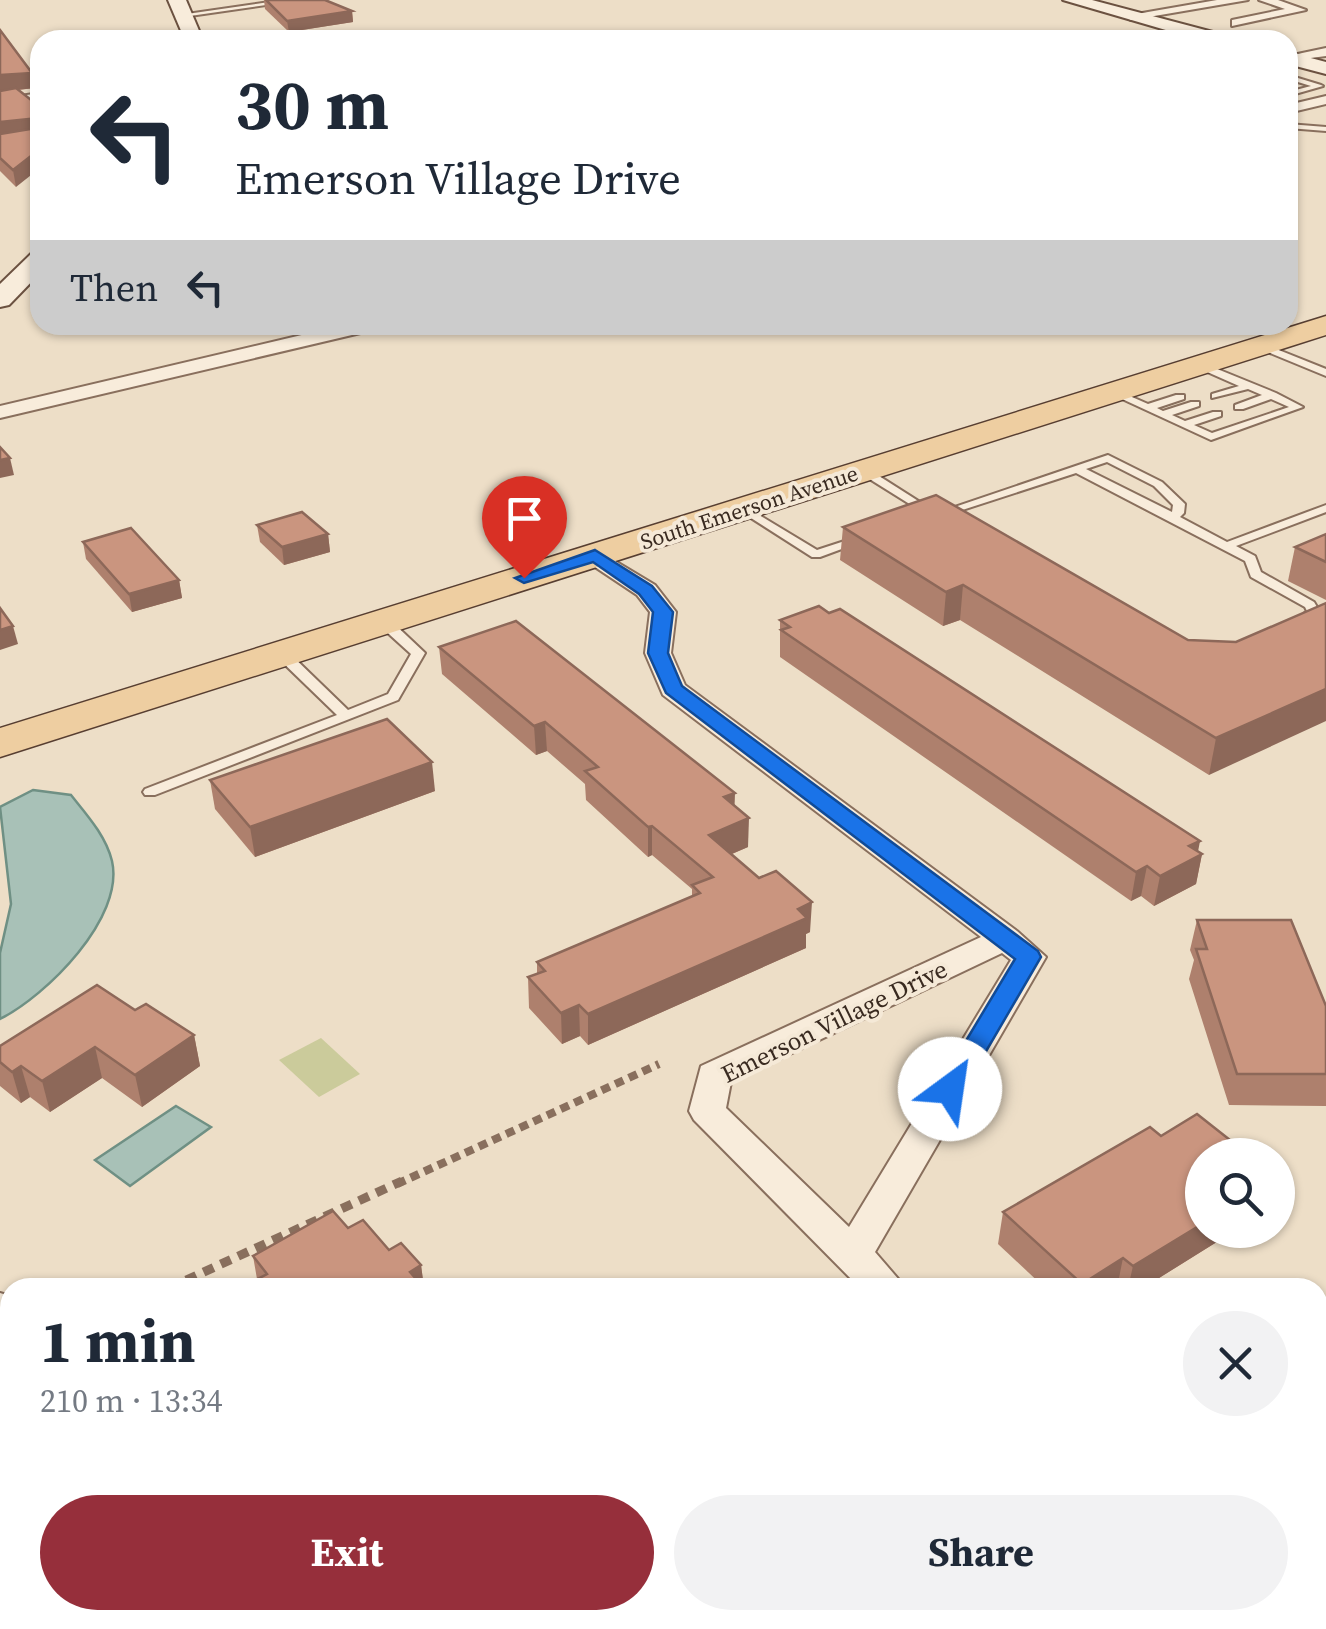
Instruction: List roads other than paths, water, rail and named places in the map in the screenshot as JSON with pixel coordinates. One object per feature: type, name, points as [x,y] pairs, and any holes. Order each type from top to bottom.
[{"type":"main road","points":[[1072,0],[1185,30]]},
{"type":"main road","points":[[1298,70],[1326,68]]},
{"type":"main road","points":[[0,300],[30,269]]},
{"type":"main road","name":"South Emerson Avenue","points":[[0,743],[1112,392],[1206,384],[1260,346],[1323,328]]},
{"type":"street","points":[[1132,16],[1240,0]]},
{"type":"street","points":[[1155,22],[1240,0]]},
{"type":"street","points":[[1236,23],[1300,10],[1265,0]]},
{"type":"street","points":[[1298,67],[1326,52]]},
{"type":"street","points":[[1298,106],[1326,98]]},
{"type":"street","points":[[0,412],[327,335]]},
{"type":"street","points":[[595,556],[646,590],[663,612],[658,653],[673,689],[1029,957],[853,1255]]},
{"type":"street","name":"Emerson Village Drive","points":[[876,1278],[707,1111],[714,1075],[1005,938]]},
{"type":"lane","points":[[180,7],[297,0]]},
{"type":"lane","points":[[1298,75],[1320,86],[1298,91]]},
{"type":"lane","points":[[1305,90],[1326,98]]},
{"type":"lane","points":[[0,104],[30,100]]},
{"type":"lane","points":[[1298,128],[1326,129]]},
{"type":"lane","points":[[1312,130],[1324,143]]},
{"type":"lane","points":[[1260,346],[1326,372]]},
{"type":"lane","points":[[1206,384],[1235,380]]},
{"type":"lane","points":[[1112,392],[1211,437],[1298,407],[1235,380],[1206,384]]},
{"type":"lane","points":[[1206,384],[1249,386]]},
{"type":"lane","points":[[1239,406],[1272,396]]},
{"type":"lane","points":[[1147,408],[1180,397]]},
{"type":"lane","points":[[1162,415],[1195,404]]},
{"type":"lane","points":[[1184,425],[1217,414]]},
{"type":"lane","points":[[918,522],[1108,458],[1158,484],[1179,504],[1172,518]]},
{"type":"lane","points":[[1077,469],[1251,559],[1255,574],[1310,605],[1314,612],[1310,618],[1294,624]]},
{"type":"lane","points":[[864,470],[950,525]]},
{"type":"lane","points":[[744,508],[816,554],[867,538]]},
{"type":"lane","points":[[1226,546],[1326,508]]},
{"type":"lane","points":[[150,792],[393,698],[418,653],[384,622]]},
{"type":"lane","points":[[282,654],[346,716]]}]
